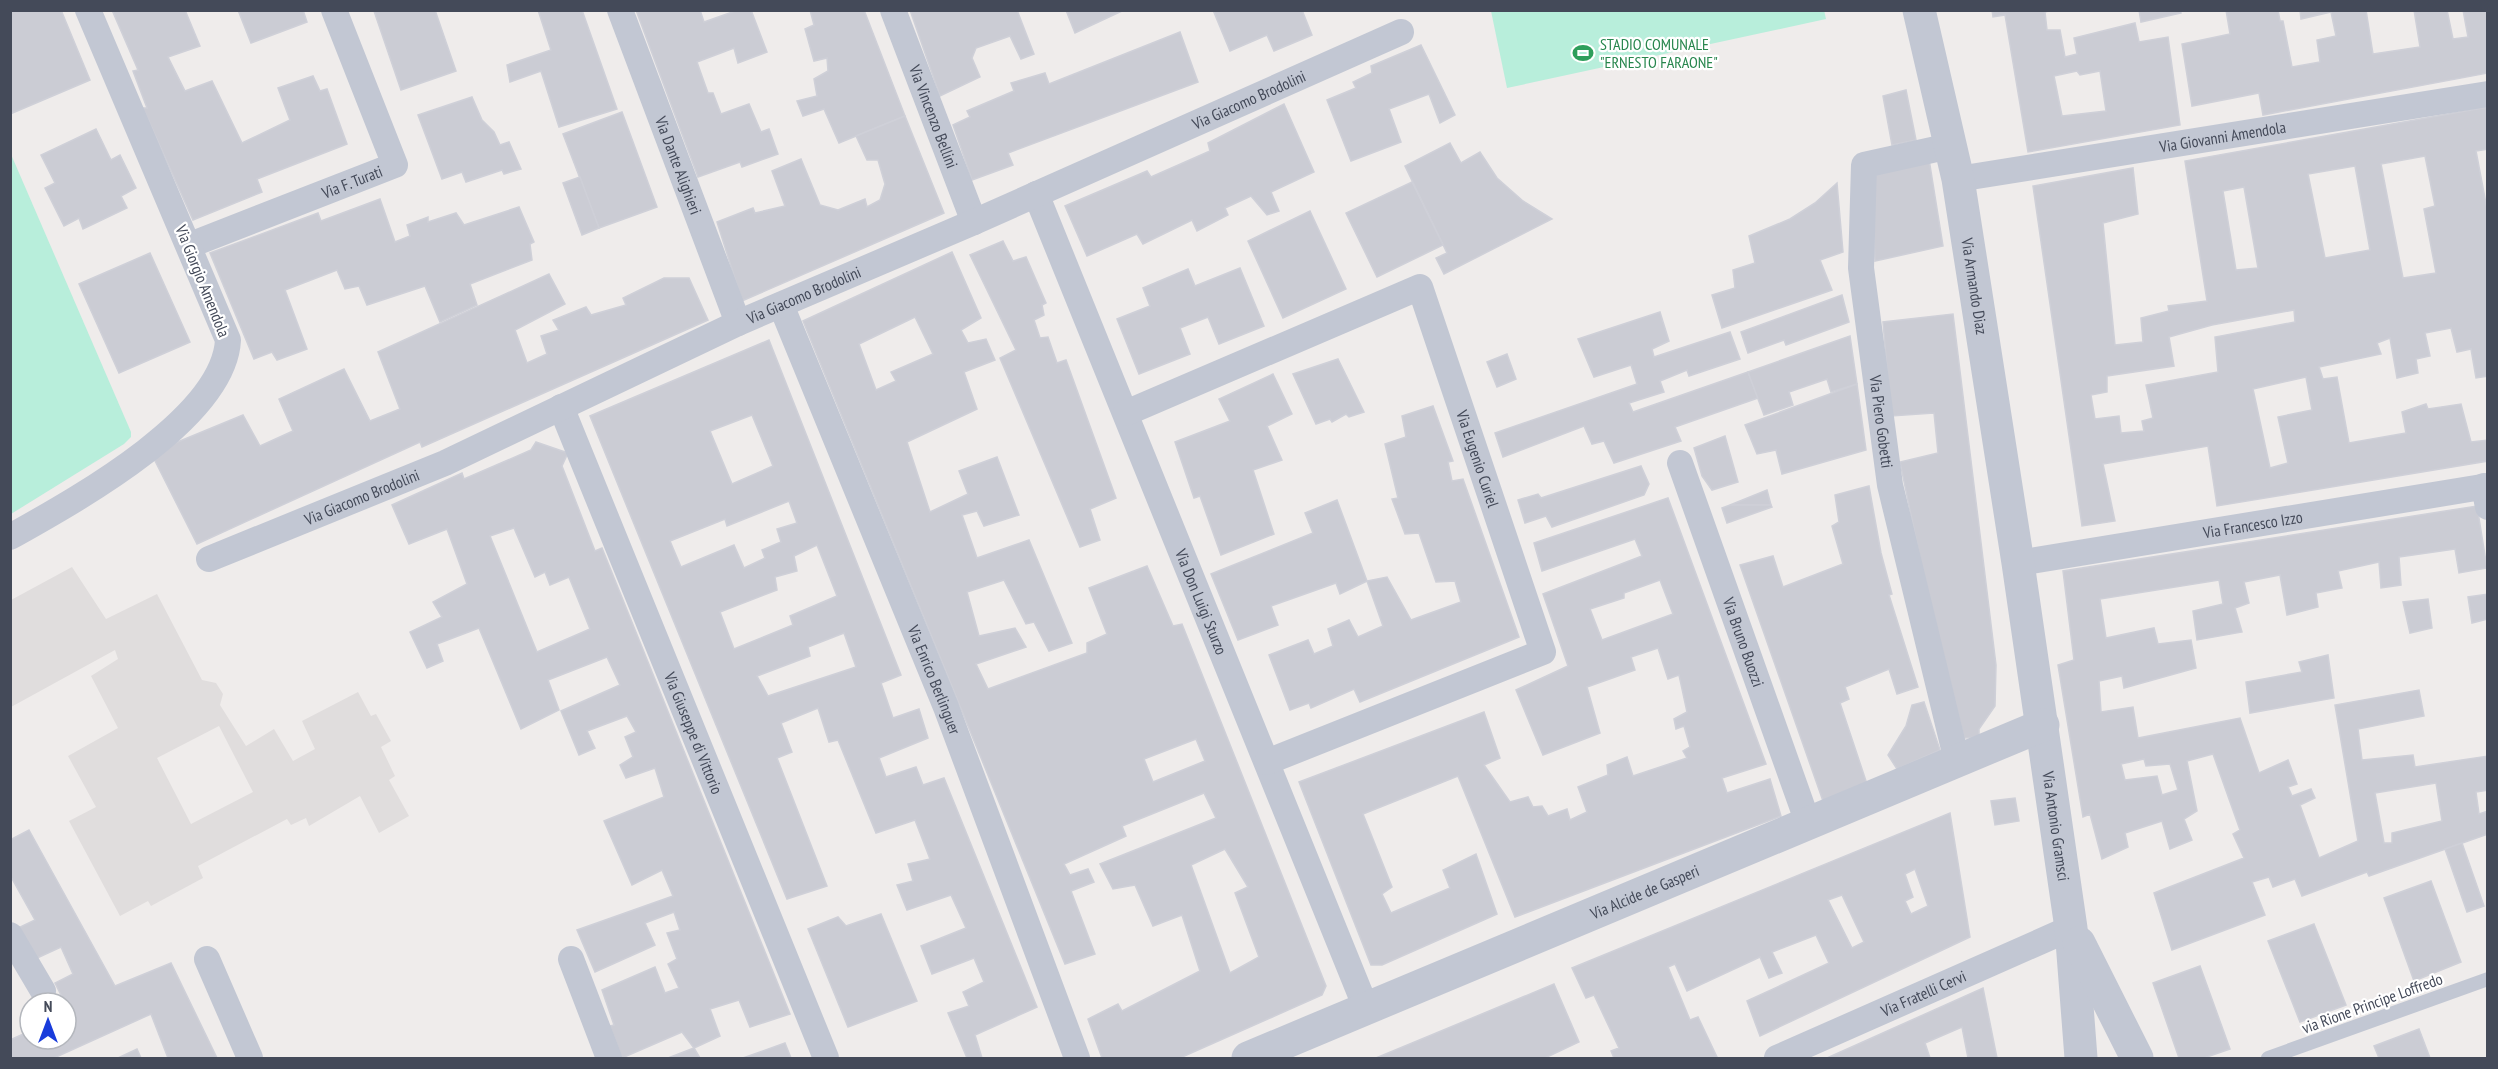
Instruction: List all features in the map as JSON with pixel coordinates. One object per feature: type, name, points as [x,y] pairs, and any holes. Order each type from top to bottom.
[{"type":"street","name":"Via Giorgio Amendola","points":[[10,537],[59,509],[136,458],[177,425],[213,386],[228,354],[228,340],[190,245],[88,10]]},
{"type":"street","name":"Via F. Turati","points":[[190,245],[394,165],[334,10]]},
{"type":"street","name":"Via Dante Alighieri","points":[[620,10],[738,323]]},
{"type":"street","name":"Via Vincenzo Bellini","points":[[893,10],[974,222]]},
{"type":"street","name":"Via Armando Diaz","points":[[1919,10],[1958,179],[2043,725]]},
{"type":"street","name":"Via Giacomo Brodolini","points":[[209,559],[445,463],[738,323],[974,222],[1401,32]]},
{"type":"street","name":"Via Giovanni Amendola","points":[[1958,179],[2487,94]]},
{"type":"street","name":"Via Piero Gobetti","points":[[1950,146],[1864,165],[1861,268],[1890,485],[1957,761]]},
{"type":"street","name":"Via Don Luigi Sturzo","points":[[1036,194],[1366,1008]]},
{"type":"street","name":"Via Eugenio Curiel","points":[[1126,413],[1419,287],[1543,652],[1267,762]]},
{"type":"street","name":"Via Enrico Berlinguer","points":[[781,305],[946,707],[1077,1059]]},
{"type":"street","name":"Via Giuseppe di Vittorio","points":[[561,407],[826,1059]]},
{"type":"street","name":"Via Bruno Buozzi","points":[[1680,463],[1808,823]]},
{"type":"street","name":"Via Francesco Izzo","points":[[2018,563],[2486,493]]},
{"type":"street","name":"Via Alcide de Gasperi","points":[[1248,1059],[2043,725]]},
{"type":"street","name":"Via Antonio Gramsci","points":[[2043,725],[2071,928],[2081,1059]]},
{"type":"street","name":"Via Fratelli Cervi","points":[[1777,1059],[2071,928]]},
{"type":"street","points":[[2071,928],[2137,1059]]},
{"type":"street","points":[[10,935],[43,991]]},
{"type":"street","points":[[207,959],[250,1059]]},
{"type":"street","points":[[571,959],[609,1059]]},
{"type":"street","points":[[2096,1059],[2103,1048],[2122,1059]]},
{"type":"lane","name":"via Rione Principe Loffredo","points":[[2268,1059],[2487,980]]},
{"type":"shaded area","points":[[72,567],[106,619],[157,594],[202,680],[216,683],[223,694],[220,705],[246,746],[274,729],[293,761],[315,749],[302,721],[358,692],[371,716],[376,714],[391,741],[381,747],[395,776],[389,780],[409,816],[379,833],[360,796],[309,826],[306,818],[291,825],[287,819],[198,866],[203,878],[151,906],[148,901],[120,916],[69,821],[96,807],[68,756],[118,728],[91,676],[118,659],[115,650],[11,707],[11,600]],"holes":[[[219,726],[253,792],[191,824],[157,758]]]},
{"type":"green space","name":"STADIO COMUNALE \"ERNESTO FARAONE\"","points":[[1824,10],[1826,19],[1507,88],[1491,11]]},
{"type":"green space","points":[[10,152],[131,432],[131,437],[124,444],[11,514]]},
{"type":"building","points":[[10,10],[61,10],[90,80],[10,114]]},
{"type":"building","points":[[112,10],[185,10],[200,46],[168,57],[185,91],[212,81],[242,143],[290,120],[278,88],[313,76],[320,91],[327,89],[347,144],[257,179],[262,192],[193,220],[143,108],[147,108],[133,71],[138,70]]},
{"type":"building","points":[[238,10],[303,10],[307,22],[251,43]]},
{"type":"building","points":[[435,10],[456,71],[401,90],[374,11]]},
{"type":"building","points":[[538,10],[582,10],[617,109],[559,127],[541,71],[510,82],[507,65],[551,50]]},
{"type":"building","points":[[636,10],[700,10],[704,22],[738,10],[751,10],[767,52],[738,63],[734,48],[697,62],[708,93],[713,93],[721,114],[749,104],[761,132],[769,129],[778,154],[742,167],[740,162],[698,177]]},
{"type":"building","points":[[810,10],[864,10],[905,116],[839,143],[824,109],[803,116],[797,101],[817,96],[814,79],[828,71],[827,58],[814,61],[805,29],[814,25]]},
{"type":"building","points":[[910,10],[1017,10],[1034,54],[1021,59],[1010,36],[976,48],[972,58],[980,77],[940,96]]},
{"type":"building","points":[[1066,10],[1124,10],[1075,33]]},
{"type":"building","points":[[1213,10],[1302,10],[1312,35],[1274,51],[1267,35],[1230,51]]},
{"type":"building","points":[[1992,10],[2052,10],[2045,12],[2047,30],[2060,30],[2065,57],[2077,54],[2074,38],[2135,23],[2139,42],[2168,37],[2180,125],[2028,152],[2005,15],[1993,17]],"holes":[[[2077,71],[2080,75],[2100,71],[2106,111],[2062,116],[2054,76]]]},
{"type":"building","points":[[2139,10],[2180,10],[2181,13],[2141,22]]},
{"type":"building","points":[[2226,10],[2278,10],[2280,21],[2283,21],[2292,67],[2320,62],[2317,40],[2336,36],[2331,12],[2301,19],[2300,10],[2366,10],[2373,54],[2420,47],[2414,10],[2447,10],[2453,39],[2468,37],[2463,10],[2488,10],[2488,73],[2263,115],[2259,93],[2192,106],[2182,44],[2230,34]]},
{"type":"building","points":[[1180,32],[1198,82],[1008,153],[1013,165],[972,180],[953,125],[970,117],[967,111],[1014,91],[1011,83],[1045,73],[1049,84]]},
{"type":"building","points":[[1421,45],[1455,115],[1440,123],[1429,94],[1389,109],[1401,142],[1351,161],[1327,100],[1356,88],[1353,82],[1372,73],[1371,66]]},
{"type":"building","points":[[1906,90],[1916,140],[1892,145],[1883,96]]},
{"type":"building","points":[[472,97],[482,120],[494,132],[500,145],[509,142],[521,169],[504,174],[502,170],[466,182],[462,172],[442,179],[418,115]]},
{"type":"building","points":[[1284,104],[1314,172],[1271,192],[1279,211],[1267,215],[1251,196],[1225,208],[1228,215],[1197,231],[1192,220],[1143,244],[1137,234],[1087,256],[1065,206],[1147,171],[1151,177],[1210,151],[1208,143]]},
{"type":"building","points":[[2488,107],[2488,149],[2476,151],[2488,214],[2488,376],[2476,378],[2471,349],[2457,352],[2451,328],[2425,333],[2430,356],[2416,359],[2418,373],[2397,378],[2390,338],[2377,343],[2381,354],[2319,367],[2323,379],[2337,377],[2349,443],[2406,433],[2402,412],[2426,404],[2428,409],[2461,404],[2471,442],[2488,440],[2488,461],[2217,506],[2208,446],[2103,464],[2115,521],[2082,526],[2033,186],[2133,168],[2138,214],[2103,223],[2115,345],[2143,342],[2141,318],[2169,311],[2168,306],[2207,301],[2185,161]],"holes":[[[2425,156],[2435,206],[2424,209],[2436,273],[2403,278],[2381,164]],[[2355,166],[2370,250],[2325,258],[2308,174]],[[2244,187],[2258,268],[2236,270],[2223,191]],[[2294,310],[2295,322],[2215,337],[2218,372],[2146,385],[2153,418],[2142,421],[2144,431],[2121,433],[2119,416],[2095,419],[2091,395],[2107,392],[2107,376],[2174,366],[2169,337],[2212,325]],[[2306,377],[2312,410],[2278,417],[2288,463],[2270,468],[2253,389]]]},
{"type":"building","points":[[622,112],[657,207],[599,228],[563,134]]},
{"type":"building","points":[[905,116],[944,213],[742,301],[717,222],[753,208],[755,213],[785,206],[772,171],[801,159],[820,205],[838,210],[865,199],[867,207],[880,200],[885,184],[878,160],[867,160],[856,136]]},
{"type":"building","points":[[96,129],[111,160],[120,155],[136,188],[121,196],[127,208],[83,229],[79,218],[64,226],[45,188],[55,183],[41,155]]},
{"type":"building","points":[[1450,143],[1461,163],[1480,152],[1497,178],[1523,201],[1552,219],[1444,274],[1436,258],[1447,253],[1405,166]]},
{"type":"building","points":[[1929,159],[1943,246],[1875,261],[1871,171]]},
{"type":"building","points":[[580,177],[599,228],[582,235],[563,183]]},
{"type":"building","points":[[1412,182],[1443,245],[1377,277],[1346,213]]},
{"type":"building","points":[[1837,183],[1843,252],[1820,260],[1832,290],[1722,328],[1712,295],[1735,288],[1733,270],[1755,263],[1749,236],[1790,219],[1815,203]]},
{"type":"building","points":[[380,199],[395,242],[410,236],[407,225],[428,217],[428,222],[456,213],[464,225],[519,207],[534,242],[530,244],[532,260],[470,284],[477,305],[440,322],[425,286],[367,305],[359,286],[345,289],[337,270],[285,290],[307,349],[277,360],[272,352],[254,359],[210,253],[318,213],[321,221]]},
{"type":"building","points":[[1310,211],[1346,289],[1283,318],[1248,241]]},
{"type":"building","points":[[1003,241],[1013,261],[1026,257],[1046,303],[1042,305],[1044,315],[1034,320],[1040,338],[1048,337],[1057,363],[1066,360],[1116,498],[1090,509],[1100,540],[1080,547],[1000,358],[1016,350],[970,255]]},
{"type":"building","points":[[952,252],[981,318],[961,330],[968,343],[986,339],[995,360],[964,372],[977,409],[907,442],[930,512],[968,494],[959,471],[997,457],[1019,515],[984,526],[977,511],[962,515],[977,558],[1029,540],[1072,643],[1049,651],[1034,622],[1026,624],[1004,580],[967,592],[979,636],[1015,628],[1026,647],[976,664],[988,689],[1087,653],[1087,643],[1107,634],[1089,588],[1147,566],[1173,626],[1182,624],[1326,986],[1322,995],[1180,1058],[1102,1058],[1088,1019],[1118,1004],[1122,1011],[1200,971],[1182,915],[1153,926],[1135,885],[1113,889],[1100,864],[1216,818],[1204,793],[1122,826],[1126,836],[1064,864],[1070,875],[1088,869],[1094,882],[1071,891],[1095,954],[1065,964],[803,321]],"holes":[[[915,317],[933,354],[891,372],[896,381],[876,390],[859,344]],[[1196,739],[1205,761],[1153,782],[1144,759]],[[1225,849],[1248,887],[1235,893],[1259,957],[1230,973],[1191,865]]]},
{"type":"building","points":[[150,253],[190,342],[119,373],[79,284]]},
{"type":"building","points":[[1240,268],[1264,326],[1219,344],[1208,317],[1180,328],[1190,354],[1139,374],[1117,319],[1150,306],[1143,288],[1188,269],[1195,286]]},
{"type":"building","points":[[549,274],[565,304],[515,330],[527,363],[547,354],[541,336],[559,330],[553,320],[586,307],[591,315],[626,305],[623,298],[664,278],[689,278],[708,320],[422,447],[420,442],[197,544],[151,453],[243,415],[260,446],[293,431],[279,399],[344,369],[370,421],[400,409],[378,352]]},
{"type":"building","points":[[1842,295],[1849,322],[1786,345],[1784,340],[1748,353],[1741,332]]},
{"type":"building","points":[[1660,312],[1669,341],[1652,349],[1654,357],[1730,332],[1740,359],[1689,376],[1687,370],[1660,381],[1664,392],[1629,403],[1633,412],[1748,372],[1758,398],[1675,427],[1681,441],[1614,463],[1604,441],[1592,444],[1584,426],[1503,457],[1495,433],[1637,384],[1631,365],[1594,377],[1578,339]]},
{"type":"building","points":[[1953,314],[1996,665],[1995,706],[1979,729],[1979,737],[1964,738],[1924,578],[1900,462],[1938,453],[1934,413],[1891,416],[1883,322]]},
{"type":"building","points":[[1850,336],[1857,384],[1831,392],[1827,379],[1789,392],[1793,405],[1764,415],[1748,372]]},
{"type":"building","points":[[769,340],[901,675],[881,683],[893,718],[919,709],[928,738],[879,758],[886,777],[916,767],[923,785],[944,778],[1037,1007],[975,1035],[982,1058],[967,1058],[948,1013],[969,1006],[963,992],[984,982],[974,958],[932,974],[921,946],[966,928],[951,895],[907,910],[897,885],[913,881],[908,864],[930,859],[915,820],[876,833],[838,740],[829,742],[818,708],[781,723],[792,752],[777,758],[827,886],[787,899],[590,416]],"holes":[[[752,415],[773,466],[732,484],[710,431]],[[789,501],[797,523],[777,529],[781,542],[762,550],[765,558],[744,568],[734,545],[681,567],[670,541],[725,519],[727,526]],[[817,545],[837,596],[790,616],[793,625],[734,649],[720,612],[777,590],[775,577],[797,571],[794,556]],[[844,633],[856,667],[768,696],[757,676],[810,656],[808,647]]]},
{"type":"building","points":[[1507,354],[1516,379],[1497,387],[1487,362]]},
{"type":"building","points":[[1338,359],[1364,412],[1349,417],[1346,414],[1332,422],[1330,419],[1316,424],[1293,374]]},
{"type":"building","points":[[1273,374],[1292,414],[1267,426],[1282,460],[1253,470],[1274,534],[1221,555],[1200,496],[1194,498],[1175,442],[1230,421],[1219,399]]},
{"type":"building","points":[[1857,384],[1866,450],[1782,474],[1776,450],[1757,454],[1745,425]]},
{"type":"building","points":[[1433,406],[1453,461],[1448,462],[1452,481],[1463,479],[1519,637],[1360,702],[1354,689],[1311,708],[1309,703],[1290,710],[1269,655],[1308,640],[1314,654],[1333,646],[1328,629],[1349,620],[1358,637],[1383,626],[1367,581],[1387,577],[1411,620],[1461,602],[1455,581],[1436,582],[1419,533],[1405,534],[1392,499],[1398,498],[1385,444],[1406,437],[1402,416]]},
{"type":"building","points":[[1725,436],[1738,482],[1712,490],[1702,476],[1694,448]]},
{"type":"building","points":[[536,442],[568,453],[562,466],[595,551],[602,548],[790,1014],[750,1027],[739,1000],[710,1009],[720,1036],[694,1048],[682,1032],[622,1058],[610,1026],[614,1025],[602,990],[655,967],[665,993],[679,988],[668,964],[677,959],[667,933],[680,930],[674,912],[645,923],[655,945],[595,972],[577,930],[673,896],[662,870],[632,885],[604,821],[664,797],[655,768],[626,778],[620,765],[633,757],[625,737],[636,732],[627,716],[587,731],[595,748],[579,755],[561,711],[620,685],[607,657],[548,680],[559,710],[521,729],[479,628],[437,644],[443,661],[427,668],[410,632],[442,617],[433,602],[467,584],[447,529],[409,544],[392,505],[462,473],[464,479],[531,450]],"holes":[[[514,528],[535,577],[545,572],[550,585],[569,577],[590,629],[537,652],[490,536]]]},
{"type":"building","points":[[1641,466],[1649,484],[1644,495],[1552,527],[1546,516],[1525,523],[1518,500],[1538,494],[1541,498]]},
{"type":"building","points":[[1869,486],[1881,553],[1892,594],[1889,595],[1918,687],[1897,694],[1889,669],[1845,687],[1849,699],[1840,703],[1867,784],[1823,801],[1740,565],[1773,556],[1783,587],[1843,564],[1832,526],[1839,522],[1835,495]]},
{"type":"building","points":[[1767,490],[1771,505],[1730,505]]},
{"type":"building","points":[[1668,498],[1766,764],[1722,778],[1727,793],[1770,779],[1781,816],[1515,917],[1458,776],[1363,814],[1392,887],[1382,894],[1391,913],[1450,888],[1443,870],[1476,854],[1497,914],[1382,965],[1371,965],[1299,782],[1484,712],[1500,758],[1484,765],[1510,802],[1528,797],[1533,807],[1542,806],[1548,816],[1567,809],[1570,820],[1587,812],[1578,787],[1608,775],[1607,765],[1627,757],[1633,776],[1687,758],[1683,751],[1690,747],[1684,726],[1676,729],[1674,719],[1687,712],[1679,675],[1668,679],[1658,648],[1631,657],[1635,670],[1587,687],[1600,733],[1543,755],[1516,690],[1568,666],[1543,594],[1642,556],[1635,539],[1542,571],[1534,543]],"holes":[[[1660,580],[1673,614],[1602,640],[1590,609],[1624,598],[1624,593]]]},
{"type":"building","points":[[1337,500],[1367,581],[1340,594],[1336,583],[1271,606],[1278,625],[1238,640],[1211,574],[1313,533],[1305,513]]},
{"type":"building","points":[[1730,505],[1771,505],[1772,507],[1727,523],[1722,508]]},
{"type":"building","points":[[2477,506],[2487,568],[2459,573],[2455,549],[2399,557],[2401,585],[2381,588],[2379,562],[2338,571],[2342,588],[2316,593],[2318,607],[2287,615],[2280,575],[2244,582],[2249,603],[2235,608],[2242,632],[2197,640],[2193,611],[2223,604],[2219,580],[2100,599],[2106,638],[2154,628],[2158,644],[2191,640],[2196,668],[2124,688],[2122,676],[2099,681],[2101,712],[2133,707],[2138,738],[2240,718],[2259,773],[2288,760],[2297,784],[2288,787],[2292,796],[2311,789],[2315,798],[2300,805],[2319,858],[2358,841],[2335,705],[2419,690],[2424,716],[2358,729],[2362,760],[2413,755],[2415,767],[2488,756],[2488,790],[2476,792],[2479,814],[2488,811],[2488,834],[2369,876],[2367,872],[2302,896],[2295,879],[2273,887],[2269,877],[2252,882],[2265,915],[2172,950],[2154,893],[2244,858],[2233,834],[2240,830],[2213,754],[2187,761],[2197,811],[2184,819],[2192,840],[2170,849],[2162,821],[2125,833],[2128,847],[2102,859],[2090,814],[2083,817],[2058,665],[2074,660],[2063,571]],"holes":[[[2144,759],[2146,766],[2170,764],[2178,790],[2162,795],[2157,776],[2125,780],[2121,764]],[[2436,783],[2442,821],[2392,833],[2392,843],[2384,843],[2375,793]]]},
{"type":"building","points":[[2488,594],[2488,619],[2472,623],[2468,597]]},
{"type":"building","points":[[2428,599],[2432,628],[2410,633],[2403,602]]},
{"type":"building","points":[[2328,655],[2334,698],[2250,713],[2246,682],[2302,672],[2299,662]]},
{"type":"building","points":[[1924,702],[1940,750],[1897,769],[1888,755],[1906,726],[1912,705]]},
{"type":"building","points":[[2015,798],[2019,821],[1995,825],[1991,801]]},
{"type":"building","points":[[1950,813],[1970,937],[1760,1036],[1747,1001],[1829,963],[1816,935],[1772,952],[1782,973],[1769,978],[1760,957],[1687,991],[1675,964],[1668,967],[1690,1020],[1698,1017],[1717,1057],[1614,1058],[1611,1051],[1619,1048],[1594,995],[1586,998],[1572,968]],"holes":[[[1915,869],[1928,906],[1911,914],[1905,901],[1913,897],[1905,874]],[[1842,895],[1864,942],[1852,948],[1828,900]]]},
{"type":"building","points":[[29,830],[115,986],[171,963],[217,1058],[168,1058],[151,1014],[78,1047],[78,991],[59,991],[55,983],[73,974],[61,947],[35,959],[18,928],[35,920],[10,875],[10,840]]},
{"type":"building","points":[[2462,843],[2484,906],[2467,912],[2445,849]]},
{"type":"building","points":[[2431,881],[2461,962],[2414,981],[2384,898]]},
{"type":"building","points":[[881,914],[917,1001],[848,1027],[808,929],[838,917],[846,926]]},
{"type":"building","points":[[2314,924],[2346,1005],[2300,1022],[2268,941]]},
{"type":"building","points":[[2200,966],[2230,1049],[2204,1058],[2179,1058],[2153,983]]},
{"type":"building","points":[[1554,984],[1579,1042],[1545,1058],[1376,1058]]},
{"type":"building","points":[[1983,988],[1997,1058],[1968,1058],[1962,1027],[1925,1043],[1930,1058],[1827,1058]]},
{"type":"building","points":[[2419,1029],[2430,1058],[2379,1058],[2374,1046]]},
{"type":"building","points":[[18,1036],[18,1051],[69,1051],[54,1058],[11,1058],[10,1040]]},
{"type":"building","points":[[785,1043],[791,1058],[743,1058]]},
{"type":"building","points":[[694,1048],[700,1058],[668,1058]]},
{"type":"building","points":[[137,1049],[141,1058],[118,1058]]},
{"type":"place","name":"STADIO COMUNALE \"ERNESTO FARAONE\"","points":[[1583,53]]}]
